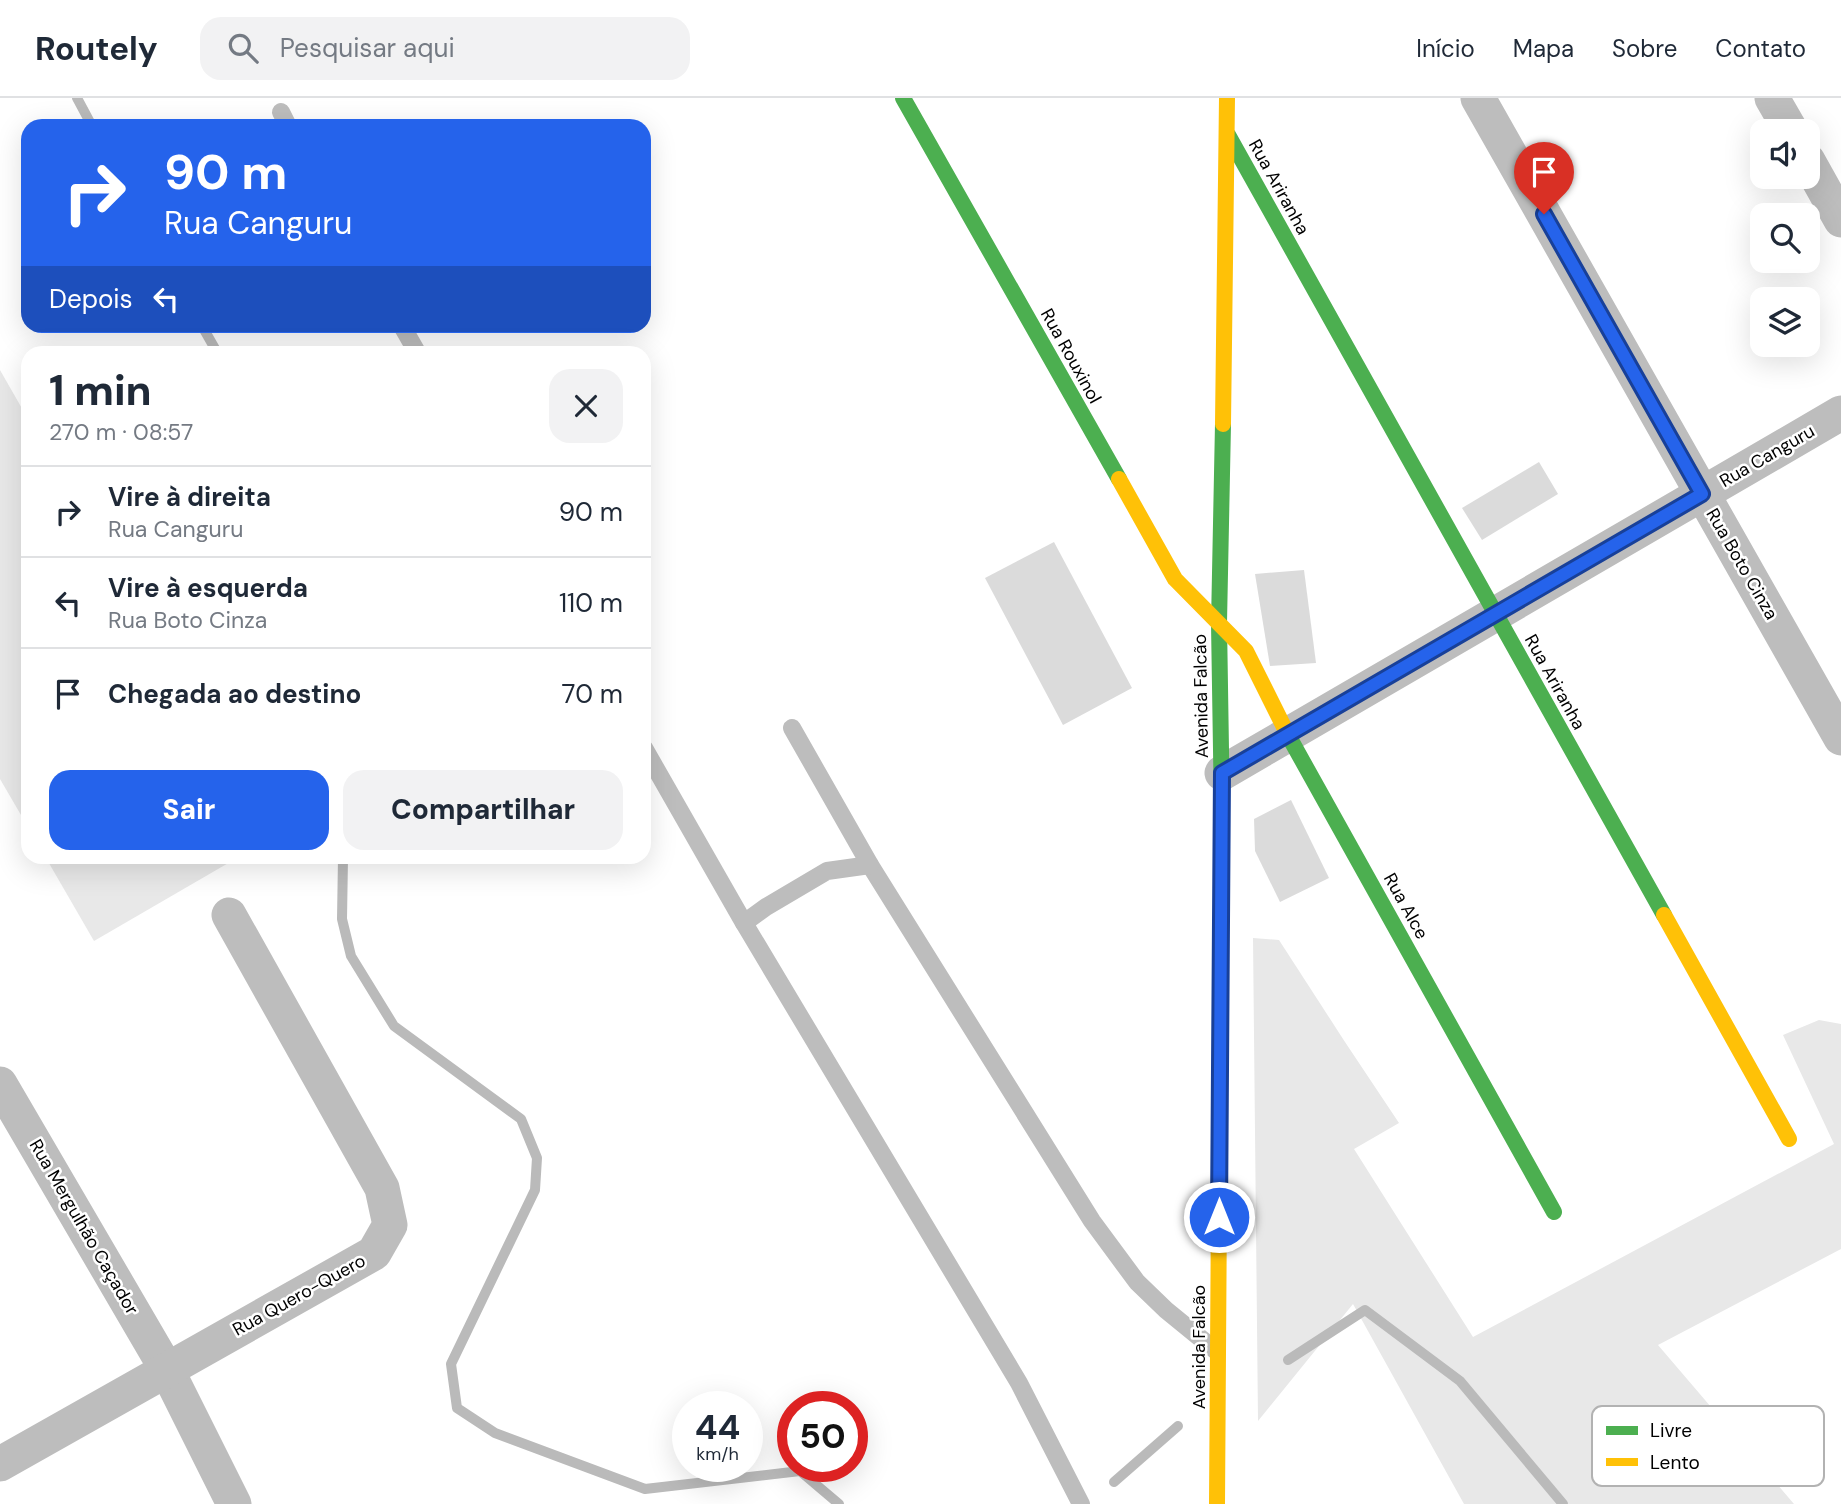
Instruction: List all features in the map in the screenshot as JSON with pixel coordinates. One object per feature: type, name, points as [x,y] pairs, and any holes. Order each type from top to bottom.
[{"type":"street","name":"Rua Rouxinol","points":[[903,98],[1175,579],[1219,623]]},
{"type":"street","name":"Avenida Falcão","points":[[1217,1504],[1222,773],[1219,623],[1227,98]]},
{"type":"street","name":"Rua Boto Cinza","points":[[1478,98],[1841,738]]},
{"type":"street","points":[[1772,98],[1784,119]]},
{"type":"street","name":"Rua Ariranha","points":[[1214,110],[1789,1139]]},
{"type":"street","points":[[1820,183],[1841,220]]},
{"type":"street","name":"Rua Canguru","points":[[1222,773],[1841,413]]},
{"type":"street","name":"Rua Alce","points":[[1219,623],[1246,651],[1288,735],[1554,1212]]},
{"type":"street","name":"Rua Quero-Quero","points":[[0,1464],[374,1253],[390,1225],[382,1188],[229,915]]},
{"type":"street","name":"Rua Mergulhão Caçador","points":[[0,1084],[167,1370],[234,1504]]},
{"type":"lane","points":[[792,727],[870,865],[1092,1221],[1137,1282],[1166,1310],[1218,1352]]},
{"type":"lane","points":[[651,760],[744,923],[1019,1382],[1081,1504]]},
{"type":"lane","points":[[744,923],[766,907],[827,872],[870,865]]},
{"type":"shaded area","points":[[0,370],[21,407],[21,815],[0,779]]},
{"type":"shaded area","points":[[49,864],[227,864],[94,941]]},
{"type":"shaded area","points":[[1253,938],[1279,940],[1399,1123],[1354,1149],[1473,1337],[1834,1144],[1783,1035],[1819,1020],[1841,1024],[1841,1249],[1658,1345],[1710,1406],[1592,1406],[1592,1486],[1779,1486],[1794,1504],[1464,1504],[1353,1304],[1258,1421]]},
{"type":"building","points":[[1539,462],[1558,494],[1482,540],[1462,508]]},
{"type":"building","points":[[1054,542],[1132,688],[1063,725],[985,578]]},
{"type":"building","points":[[1304,570],[1316,663],[1270,666],[1255,574]]},
{"type":"building","points":[[1291,800],[1329,878],[1280,902],[1255,851],[1254,819]]},
{"type":"waterway","points":[[77,98],[88,119]]},
{"type":"waterway","points":[[206,333],[213,346]]},
{"type":"waterway","points":[[343,864],[342,919],[351,956],[394,1026],[521,1119],[537,1158],[535,1190],[451,1364],[457,1408],[495,1433],[645,1489],[800,1471],[839,1504]]},
{"type":"waterway","points":[[1288,1360],[1365,1310],[1460,1381],[1563,1504]]},
{"type":"waterway","points":[[1114,1482],[1178,1426]]},
{"type":"traffic: fast","points":[[903,98],[1119,479]]},
{"type":"traffic: fast","points":[[1228,135],[1664,915]]},
{"type":"traffic: fast","points":[[1219,1201],[1222,813],[1219,623],[1223,424]]},
{"type":"traffic: fast","points":[[1288,735],[1554,1212]]},
{"type":"traffic: slow","points":[[1223,424],[1227,98]]},
{"type":"traffic: slow","points":[[1119,479],[1175,579],[1246,651],[1288,735]]},
{"type":"traffic: slow","points":[[1664,915],[1789,1139]]},
{"type":"traffic: slow","points":[[1217,1504],[1219,1201]]},
{"type":"route","points":[[1219,1217],[1222,773],[1702,494],[1544,214]]}]
